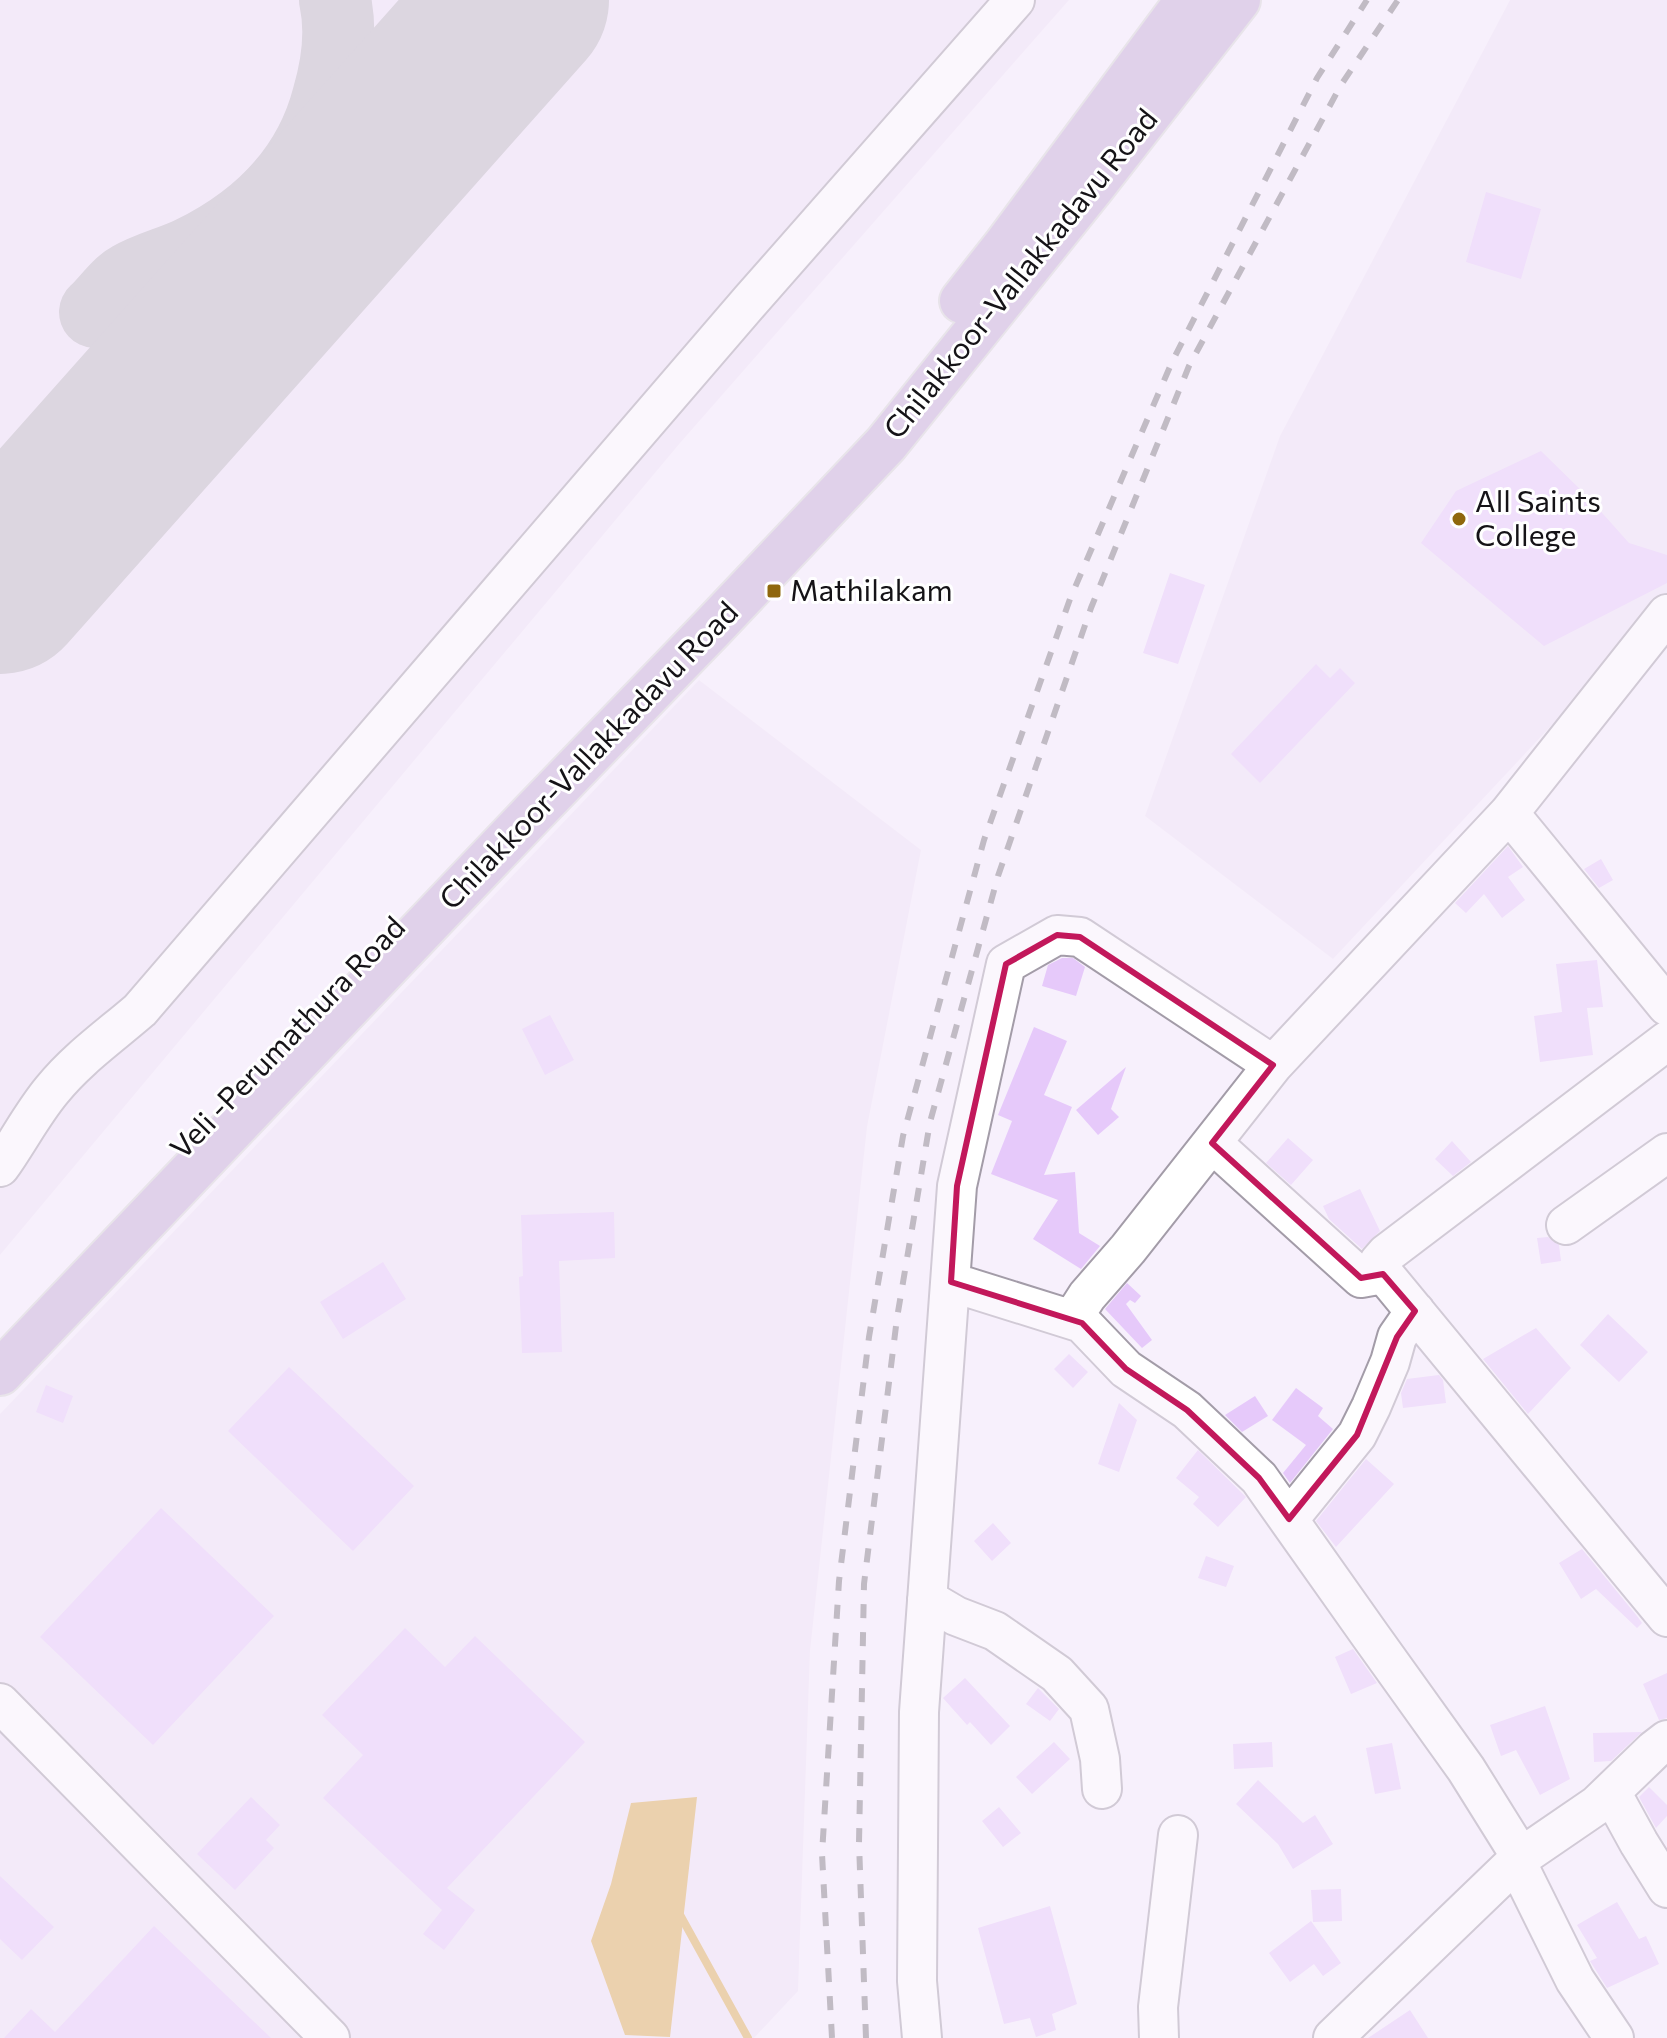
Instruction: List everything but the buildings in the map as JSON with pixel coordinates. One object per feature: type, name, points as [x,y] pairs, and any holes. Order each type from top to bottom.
[{"type":"main road","name":"Veli -Perumathura Road","points":[[0,1337],[369,954],[841,455],[1006,245],[1188,0]]},
{"type":"main road","name":"Chilakkoor-Vallakkadavu Road","points":[[0,1373],[886,444],[1238,0]]},
{"type":"street","points":[[0,1167],[54,1087],[81,1059],[140,1010],[741,312],[1015,0]]},
{"type":"street","points":[[1614,2038],[1575,1980],[1518,1859],[1466,1769],[1259,1478],[1187,1410],[1126,1369],[1082,1323],[1078,1310],[1273,1065],[1509,813],[1667,614]]},
{"type":"street","points":[[1509,813],[1667,1006]]},
{"type":"street","points":[[922,2038],[917,1981],[919,1728],[957,1186],[1006,964],[1057,935],[1080,937],[1273,1065]]},
{"type":"street","points":[[1667,1041],[1379,1262],[1383,1274],[1667,1617]]},
{"type":"street","points":[[1212,1143],[1361,1278],[1383,1274]]},
{"type":"street","points":[[1566,1225],[1667,1153]]},
{"type":"street","points":[[951,1282],[1082,1323]]},
{"type":"street","points":[[1289,1519],[1357,1435],[1381,1385],[1397,1337],[1415,1311]]},
{"type":"street","points":[[927,1599],[956,1616],[995,1631],[1057,1674],[1089,1709],[1100,1759],[1102,1789]]},
{"type":"street","points":[[0,1703],[330,2038]]},
{"type":"street","points":[[1333,2038],[1518,1859],[1597,1805],[1667,1740]]},
{"type":"street","points":[[1611,1792],[1667,1888]]},
{"type":"street","points":[[1159,2038],[1158,2007],[1178,1835]]},
{"type":"highlighted area","points":[[1057,935],[1080,937],[1273,1065],[1212,1143],[1361,1278],[1383,1274],[1415,1311],[1397,1337],[1357,1435],[1289,1519],[1259,1478],[1187,1410],[1126,1369],[1082,1323],[951,1282],[957,1186],[1006,964]]},
{"type":"shaded area","points":[[0,0],[1069,0],[680,443],[0,1255]]},
{"type":"shaded area","name":"All Saints College","points":[[1510,0],[1667,0],[1667,602],[1333,959],[1145,816],[1280,436]]},
{"type":"shaded area","points":[[699,680],[921,850],[867,1127],[810,1651],[798,1991],[754,2038],[0,2038],[0,1414]]},
{"type":"shaded area","points":[[697,1797],[670,2037],[625,2035],[591,1941],[611,1884],[631,1803]]},
{"type":"waterway","points":[[679,1913],[748,2038]]},
{"type":"taxiway","points":[[95,312],[125,281],[216,239],[239,224],[278,190],[308,147],[331,85],[338,37],[335,0]]},
{"type":"runway","points":[[0,584],[519,0]]},
{"type":"railway","points":[[832,2038],[822,1854],[839,1581],[869,1337],[903,1136],[984,840],[1070,599],[1172,362],[1317,78],[1367,0]]},
{"type":"railway","points":[[866,2038],[859,1843],[864,1584],[897,1318],[930,1122],[998,876],[1091,608],[1189,366],[1341,85],[1398,0]]},
{"type":"place","name":"All Saints College","points":[[1459,519]]},
{"type":"place","name":"Mathilakam","points":[[774,591]]}]
